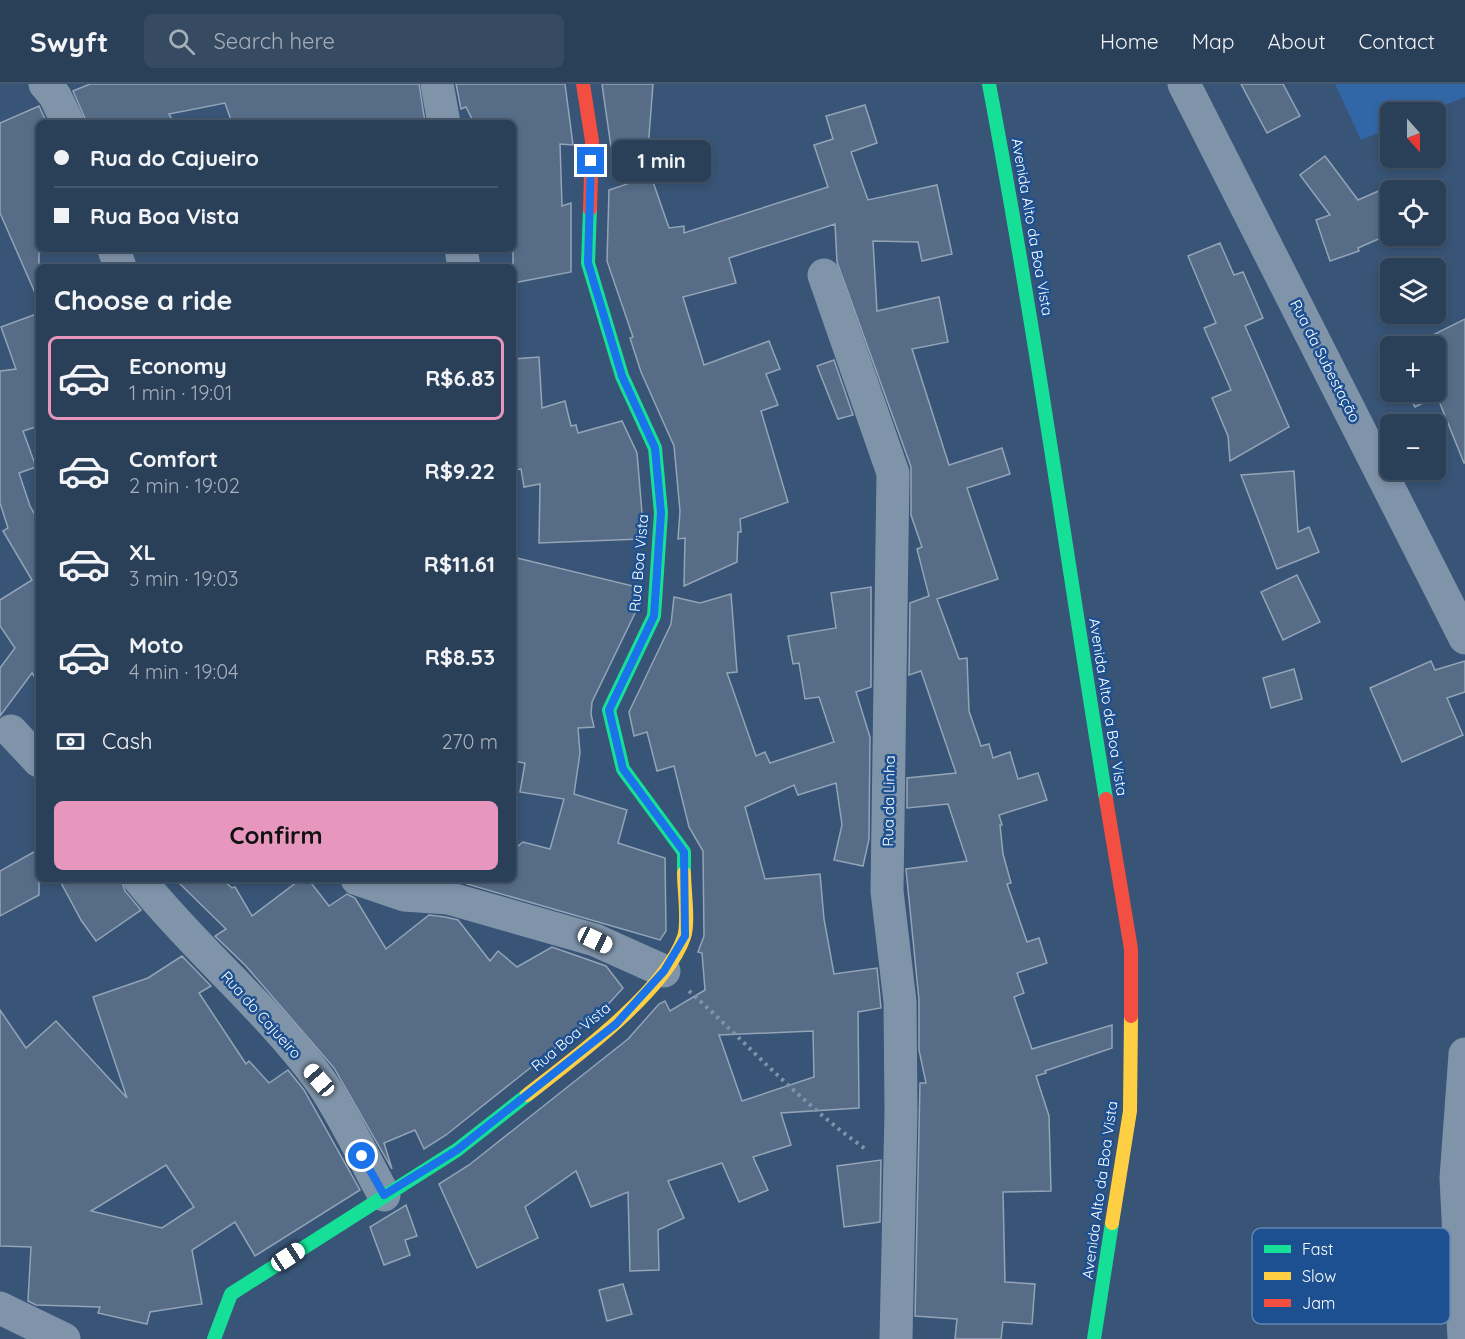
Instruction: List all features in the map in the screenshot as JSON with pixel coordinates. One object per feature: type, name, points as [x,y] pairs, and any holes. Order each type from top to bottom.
[{"type":"street","points":[[45,84],[55,96],[67,120]]},
{"type":"street","name":"Rua Boa Vista","points":[[214,1339],[231,1294],[457,1150],[570,1061],[616,1024],[664,971],[685,936],[684,852],[623,769],[609,710],[654,616],[661,513],[655,448],[622,376],[588,263],[592,141],[583,84]]},
{"type":"street","name":"Avenida Alto da Boa Vista","points":[[988,84],[1021,251],[1072,593],[1131,949],[1130,1110],[1094,1339]]},
{"type":"street","name":"Rua da Subestação","points":[[1184,84],[1465,638]]},
{"type":"street","name":"Rua da Linha","points":[[824,275],[893,473],[887,891],[900,1002],[896,1339]]},
{"type":"street","points":[[11,731],[36,758]]},
{"type":"street","name":"Rua do Cajueiro","points":[[141,882],[169,917],[236,984],[319,1080],[384,1195]]},
{"type":"street","points":[[366,882],[404,895],[448,889],[595,940],[664,971]]},
{"type":"street","points":[[1464,1339],[1456,1178],[1465,1054]]},
{"type":"street","points":[[0,1308],[64,1339]]},
{"type":"path","points":[[664,971],[690,992],[838,1130],[899,1172]]},
{"type":"shaded area","points":[[1335,84],[1465,84],[1465,97],[1446,105],[1446,102],[1380,102],[1380,132],[1361,140]]},
{"type":"building","points":[[90,84],[419,84],[425,120],[231,120],[225,103],[169,114],[172,120],[86,120],[73,91]]},
{"type":"building","points":[[456,84],[565,84],[573,145],[560,144],[562,206],[571,203],[571,272],[516,282],[516,264],[513,264],[513,252],[516,252],[516,120],[472,120],[466,107],[461,109]]},
{"type":"building","points":[[602,84],[653,84],[648,149],[611,147]]},
{"type":"building","points":[[1241,84],[1283,84],[1300,116],[1267,133]]},
{"type":"building","points":[[865,105],[877,143],[851,152],[868,200],[937,185],[952,254],[922,261],[918,242],[873,241],[877,311],[939,297],[948,342],[912,349],[949,465],[1002,448],[1010,474],[967,488],[998,579],[937,599],[959,659],[967,658],[969,711],[981,746],[989,744],[993,758],[1010,752],[1018,779],[1038,773],[1047,800],[999,815],[1002,825],[1000,825],[1003,854],[1011,883],[1007,884],[1027,942],[1039,938],[1047,963],[1017,973],[1024,993],[1014,997],[1032,1049],[1112,1025],[1112,1048],[1036,1076],[1049,1116],[1051,1191],[1003,1192],[1005,1282],[1035,1284],[1032,1324],[1003,1322],[1001,1339],[955,1339],[957,1319],[915,1316],[920,1083],[926,1083],[919,1050],[919,1000],[906,869],[967,861],[948,804],[907,808],[907,778],[956,773],[921,671],[909,675],[910,603],[929,596],[917,549],[922,547],[911,515],[911,467],[837,262],[835,224],[729,258],[736,283],[683,297],[704,365],[769,341],[780,369],[766,374],[778,405],[761,411],[788,502],[740,519],[741,532],[738,532],[737,562],[684,586],[685,538],[678,539],[680,511],[674,446],[641,372],[630,338],[633,337],[607,261],[609,190],[651,176],[669,228],[684,226],[684,233],[828,187],[814,145],[833,139],[826,116]]},
{"type":"building","points":[[39,106],[46,120],[36,120],[36,252],[39,252],[39,264],[36,264],[36,295],[0,213],[0,123]]},
{"type":"building","points":[[1325,156],[1358,200],[1380,190],[1380,238],[1358,248],[1359,251],[1330,261],[1316,220],[1330,215],[1300,175]]},
{"type":"building","points":[[1220,243],[1234,275],[1243,272],[1263,318],[1245,326],[1289,427],[1230,461],[1228,436],[1212,398],[1231,390],[1204,328],[1216,323],[1188,256]]},
{"type":"building","points":[[36,314],[36,427],[23,431],[36,467],[19,473],[36,517],[36,679],[32,673],[0,716],[0,668],[15,648],[0,626],[0,600],[32,580],[3,531],[8,528],[0,503],[0,371],[16,369],[1,327]]},
{"type":"building","points":[[1465,319],[1465,463],[1439,402],[1446,402],[1446,336],[1431,336]]},
{"type":"building","points":[[539,357],[542,408],[565,401],[571,426],[576,425],[578,433],[622,421],[637,453],[642,513],[640,539],[539,543],[540,484],[524,487],[521,469],[516,470],[516,359]]},
{"type":"building","points":[[834,360],[853,415],[838,419],[817,366]]},
{"type":"building","points":[[1412,402],[1425,402],[1415,407]]},
{"type":"building","points":[[1294,471],[1298,532],[1309,527],[1319,552],[1277,569],[1241,475]]},
{"type":"building","points":[[516,558],[637,587],[636,611],[592,702],[591,714],[594,727],[578,728],[580,753],[574,794],[627,810],[618,843],[665,858],[666,931],[660,940],[460,882],[516,882],[516,848],[523,842],[550,849],[564,799],[520,792],[525,763],[516,762]]},
{"type":"building","points":[[1297,575],[1320,622],[1283,640],[1261,592]]},
{"type":"building","points":[[871,587],[871,687],[856,692],[870,737],[869,839],[863,866],[834,860],[842,825],[836,783],[798,795],[794,785],[745,807],[765,879],[820,874],[824,919],[834,974],[877,968],[881,1008],[858,1012],[859,1108],[781,1113],[791,1145],[753,1157],[768,1190],[739,1202],[722,1163],[668,1181],[684,1218],[658,1230],[659,1270],[630,1271],[628,1192],[591,1207],[576,1171],[525,1207],[538,1238],[477,1268],[439,1184],[469,1165],[628,1039],[659,1004],[665,1001],[670,1011],[705,990],[702,953],[698,952],[704,936],[703,851],[689,827],[674,766],[657,771],[647,732],[634,736],[629,712],[671,624],[674,597],[700,603],[731,594],[737,672],[727,673],[756,756],[765,752],[770,763],[834,742],[819,697],[805,699],[799,663],[793,664],[788,636],[836,628],[831,593]],"holes":[[[813,1031],[814,1077],[742,1101],[719,1035]]]},
{"type":"building","points":[[1431,661],[1435,670],[1465,661],[1465,692],[1447,698],[1463,735],[1402,762],[1370,688]]},
{"type":"building","points":[[1294,669],[1302,699],[1271,708],[1263,678]]},
{"type":"building","points":[[36,851],[36,882],[39,882],[39,895],[0,916],[0,871]]},
{"type":"building","points":[[61,882],[122,882],[125,891],[141,910],[96,941],[81,920]]},
{"type":"building","points":[[178,882],[225,882],[232,888],[235,887],[252,916],[297,882],[310,882],[329,906],[347,894],[355,898],[386,949],[429,915],[445,917],[458,920],[490,961],[498,951],[517,967],[552,947],[606,966],[623,988],[603,1010],[446,1135],[424,1149],[415,1130],[384,1143],[392,1169],[334,1068],[245,965],[215,936],[226,929]]},
{"type":"building","points":[[182,956],[211,986],[199,993],[246,1064],[249,1061],[269,1083],[288,1070],[304,1090],[360,1190],[255,1256],[235,1222],[192,1250],[202,1304],[150,1312],[147,1324],[98,1313],[100,1307],[36,1305],[28,1301],[31,1247],[0,1246],[0,1010],[26,1048],[56,1021],[127,1098],[93,997],[148,978]],"holes":[[[166,1165],[194,1207],[162,1228],[91,1211]]]},
{"type":"building","points":[[881,1160],[880,1222],[844,1227],[837,1166]]},
{"type":"building","points":[[406,1205],[417,1236],[405,1240],[410,1255],[384,1265],[370,1227]]},
{"type":"building","points":[[623,1284],[632,1314],[607,1321],[599,1290]]},
{"type":"traffic: fast","points":[[989,84],[1036,351],[1106,799]]},
{"type":"traffic: fast","points":[[590,209],[588,263],[622,376],[655,448],[661,513],[654,616],[609,710],[623,769],[684,852],[684,873]]},
{"type":"traffic: fast","points":[[214,1339],[231,1294],[457,1150],[527,1095]]},
{"type":"traffic: fast","points":[[1094,1339],[1112,1223]]},
{"type":"traffic: slow","points":[[527,1095],[616,1023],[658,980],[674,958],[685,931],[684,873]]},
{"type":"traffic: slow","points":[[1112,1223],[1130,1111],[1131,1016]]},
{"type":"traffic: jam","points":[[583,84],[592,141],[590,209]]},
{"type":"traffic: jam","points":[[1106,799],[1131,949],[1131,1016]]},
{"type":"route","points":[[362,1156],[384,1195],[457,1150],[616,1024],[664,971],[685,936],[684,852],[623,769],[609,710],[654,616],[661,513],[655,448],[622,376],[588,263],[591,161]]}]
